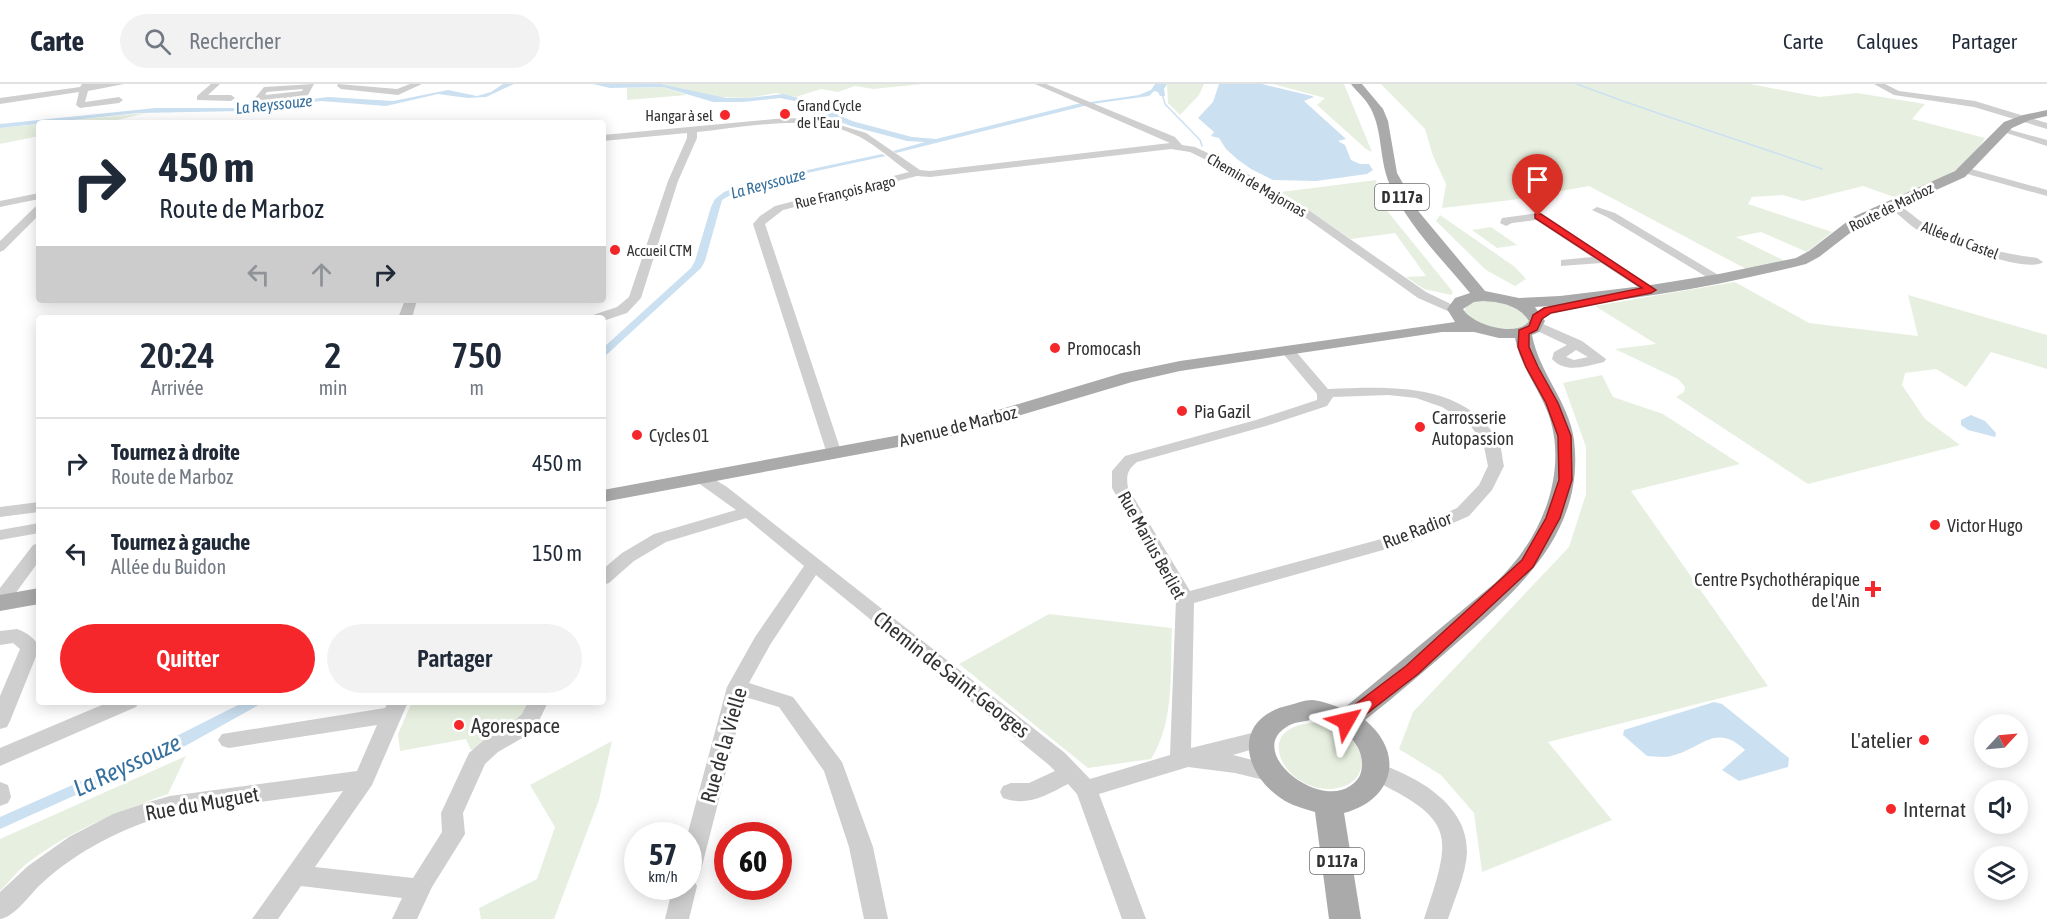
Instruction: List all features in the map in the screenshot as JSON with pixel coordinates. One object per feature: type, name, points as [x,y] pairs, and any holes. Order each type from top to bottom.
[{"type":"main road","name":"D 117a","points":[[1356,84],[1372,100],[1381,115],[1390,167],[1402,197],[1481,296]]},
{"type":"main road","name":"Route de Marboz","points":[[1532,325],[1548,310],[1558,307],[1719,279],[1801,261],[1814,254],[1846,228],[1890,205],[1942,183],[1964,170],[2003,129],[2022,119],[2046,121]]},
{"type":"main road","name":"Route de Marboz","points":[[1517,303],[1560,302],[1651,290]]},
{"type":"main road","points":[[1346,721],[1412,670],[1527,563],[1553,518],[1565,480],[1564,436],[1550,398],[1532,367],[1524,347],[1532,325],[1533,312],[1517,303],[1481,296]]},
{"type":"main road","name":"Avenue de Marboz","points":[[606,495],[703,479],[962,428],[1154,371],[1311,346],[1440,321],[1457,307],[1481,296]]},
{"type":"main road","points":[[1457,307],[1482,329],[1513,347],[1532,367]]},
{"type":"main road","name":"Avenue de Marboz","points":[[1311,346],[1331,345],[1442,327],[1482,329],[1532,325]]},
{"type":"main road","points":[[0,602],[36,596]]},
{"type":"main road","points":[[1310,710],[1328,713],[1346,721],[1360,731],[1371,744],[1377,758],[1377,772],[1371,785],[1361,795],[1346,801],[1310,800],[1279,784],[1268,772],[1262,761],[1260,739],[1266,727],[1278,717],[1310,710]]},
{"type":"main road","name":"D 117a","points":[[1328,802],[1344,919]]},
{"type":"street","points":[[0,101],[87,86],[120,84]]},
{"type":"street","points":[[216,84],[200,98],[231,98]]},
{"type":"street","points":[[343,84],[341,86],[398,92],[418,84]]},
{"type":"street","name":"Chemin de Majornas","points":[[1038,84],[1075,102],[1172,139],[1177,145],[1192,149],[1227,166],[1294,205],[1414,290],[1457,307]]},
{"type":"street","points":[[1878,84],[1893,92],[1975,104],[2022,119]]},
{"type":"street","points":[[87,86],[80,105],[119,100]]},
{"type":"street","points":[[606,138],[785,121],[820,122],[863,135],[917,174]]},
{"type":"street","points":[[2003,129],[2047,143]]},
{"type":"street","points":[[605,315],[630,305],[635,298],[673,181],[692,138],[692,130]]},
{"type":"street","name":"Rue François Arago","points":[[834,454],[759,224],[764,218],[779,208],[917,174],[1177,145]]},
{"type":"street","points":[[1964,170],[2047,193]]},
{"type":"street","points":[[0,204],[36,197]]},
{"type":"street","name":"Allée du Castel","points":[[1890,205],[1907,213],[1918,225],[1950,239],[2001,256],[2037,262]]},
{"type":"street","points":[[1598,210],[1611,215],[1719,279]]},
{"type":"street","points":[[0,248],[36,212]]},
{"type":"street","points":[[1506,224],[1506,220],[1538,216],[1651,290]]},
{"type":"street","points":[[1565,263],[1604,259]]},
{"type":"street","points":[[1532,325],[1562,334],[1577,344]]},
{"type":"street","points":[[1287,350],[1324,393]]},
{"type":"street","name":"Rue Radior","points":[[1185,599],[1402,539],[1462,512],[1486,487],[1496,466],[1491,441],[1473,422],[1447,404],[1418,394],[1388,391],[1324,393]]},
{"type":"street","name":"Rue Marius Berliet","points":[[1184,760],[1185,599],[1120,488],[1117,474],[1122,466],[1131,459],[1261,423],[1322,403],[1326,399],[1324,393]]},
{"type":"street","name":"Chemin de Saint-Georges","points":[[703,479],[748,512],[1050,752],[1078,781],[1134,919]]},
{"type":"street","points":[[0,512],[36,507]]},
{"type":"street","points":[[606,576],[628,557],[660,538],[748,512]]},
{"type":"street","points":[[0,535],[36,529]]},
{"type":"street","points":[[0,602],[36,553]]},
{"type":"street","name":"Rue de la Vielle","points":[[702,822],[737,687],[762,642],[814,564]]},
{"type":"street","points":[[0,638],[17,636],[30,647],[0,721]]},
{"type":"street","points":[[737,687],[786,702],[834,768],[861,847],[876,919]]},
{"type":"street","points":[[0,757],[122,705]]},
{"type":"street","points":[[404,919],[419,889],[454,834],[452,813],[477,759],[491,746],[517,731],[530,719],[537,705]]},
{"type":"street","points":[[229,740],[395,709]]},
{"type":"street","points":[[264,919],[364,779],[395,709]]},
{"type":"street","points":[[1011,792],[1031,792],[1184,760],[1217,749],[1245,745],[1260,739]]},
{"type":"street","points":[[1184,760],[1235,764],[1268,772]]},
{"type":"street","points":[[1377,772],[1428,799],[1449,824],[1455,850],[1436,919]]},
{"type":"street","name":"Rue du Muguet","points":[[0,909],[16,891],[51,860],[80,840],[107,826],[146,811],[170,805],[364,779]]},
{"type":"street","points":[[0,791],[0,796]]},
{"type":"street","points":[[297,875],[419,889]]},
{"type":"street","points":[[677,919],[682,900]]},
{"type":"green space","points":[[661,84],[923,84],[873,89],[855,86],[838,92],[821,89],[796,97],[776,93],[748,98],[717,97]]},
{"type":"green space","points":[[1167,84],[1204,84],[1199,95],[1180,115],[1168,103]]},
{"type":"green space","points":[[1273,84],[1344,84],[1372,152],[1317,105],[1325,98]]},
{"type":"green space","points":[[1381,84],[1750,84],[1819,97],[1857,93],[1925,104],[1912,119],[1985,138],[1969,160],[1958,168],[1897,198],[1863,186],[1803,201],[1783,195],[1752,197],[1748,204],[1832,232],[1807,252],[1761,232],[1736,237],[1787,262],[1748,270],[1589,186],[1512,200],[1442,208],[1446,184],[1433,156],[1425,129]]},
{"type":"green space","points":[[663,87],[687,95],[627,100],[627,88]]},
{"type":"green space","points":[[146,113],[117,120],[75,120]]},
{"type":"green space","points":[[36,124],[36,137],[0,144],[0,128]]},
{"type":"green space","points":[[1376,180],[1380,202],[1453,292],[1451,295],[1424,289],[1406,277],[1426,276],[1395,233],[1351,239],[1281,192]]},
{"type":"green space","points":[[1440,215],[1515,267],[1526,279],[1515,286],[1486,270],[1436,221]]},
{"type":"green space","points":[[1491,227],[1517,245],[1497,248],[1472,230]]},
{"type":"green space","points":[[1735,282],[1809,323],[1918,336],[1908,295],[2047,335],[2047,369],[1991,352],[1966,387],[1936,369],[1905,373],[1902,385],[1925,419],[1960,445],[1808,484],[1676,397],[1684,392],[1685,387],[1678,379],[1615,349],[1656,344],[1595,306]]},
{"type":"green space","points":[[1485,300],[1514,306],[1530,320],[1525,326],[1517,329],[1498,329],[1478,322],[1464,312],[1469,304]]},
{"type":"green space","points":[[1602,375],[1613,397],[1663,414],[1740,464],[1631,491],[1768,686],[1548,742],[1612,820],[1482,872],[1474,813],[1441,775],[1399,749],[1413,712],[1569,547],[1586,494],[1586,447],[1563,383]]},
{"type":"green space","points":[[1049,614],[1172,628],[1168,713],[1159,745],[1151,759],[1088,768],[959,664]]},
{"type":"green space","name":"Agorespace","points":[[411,705],[529,705],[513,725],[497,737],[471,750],[466,739],[400,751],[398,734]]},
{"type":"green space","points":[[1314,723],[1339,730],[1357,746],[1362,761],[1354,781],[1338,788],[1320,788],[1303,782],[1290,773],[1282,760],[1279,748],[1282,736],[1294,727]]},
{"type":"green space","points":[[612,741],[599,800],[554,919],[481,919],[479,908],[537,879],[555,827],[530,785]]},
{"type":"green space","points":[[186,756],[168,794],[80,830],[26,864],[0,891],[0,839]]},
{"type":"water","name":"La Reyssouze","points":[[503,84],[514,84],[486,97],[468,98],[438,94],[386,106],[321,101],[242,111],[138,113],[74,120],[39,120],[156,108],[241,108],[328,97],[393,101],[448,90],[477,96],[491,92]]},
{"type":"water","points":[[593,84],[661,84],[726,98],[784,94],[802,99],[852,121],[912,137],[936,139],[1077,104],[1139,95],[1151,90],[1155,84],[1167,84],[1164,89],[1165,96],[1160,96],[1154,91],[1149,96],[1092,104],[896,153],[893,151],[925,142],[907,141],[851,126],[811,111],[799,102],[780,98],[713,102],[663,87],[610,88]]},
{"type":"water","points":[[1219,84],[1262,84],[1314,97],[1304,101],[1346,139],[1338,141],[1345,145],[1351,160],[1360,164],[1369,164],[1373,170],[1367,174],[1316,181],[1273,180],[1251,169],[1226,149],[1219,138],[1211,136],[1214,132],[1198,118],[1213,102]]},
{"type":"water","points":[[36,120],[36,124],[0,128],[0,124]]},
{"type":"water","points":[[882,154],[886,156],[756,184],[741,189],[722,200],[701,268],[606,355],[606,345],[691,268],[715,199],[724,192],[747,183]]},
{"type":"water","points":[[1971,415],[1985,421],[1996,433],[1995,437],[1968,430],[1961,425],[1961,420]]},
{"type":"water","points":[[1714,702],[1722,704],[1789,758],[1788,767],[1739,781],[1722,770],[1745,750],[1725,738],[1708,740],[1682,753],[1662,757],[1647,756],[1623,735],[1624,730]]},
{"type":"water","name":"La Reyssouze","points":[[238,705],[259,705],[187,745],[0,829],[0,817],[129,760]]},
{"type":"waterway","points":[[1577,84],[1822,169]]},
{"type":"waterway","points":[[1162,94],[1165,104],[1200,140],[1202,146]]},
{"type":"place","name":"Grand Cycle de l'Eau","points":[[785,114]]},
{"type":"place","name":"Hangar à sel","points":[[725,115]]},
{"type":"place","name":"Accueil CTM","points":[[615,250]]},
{"type":"place","name":"Promocash","points":[[1055,348]]},
{"type":"place","name":"Pia Gazil","points":[[1182,411]]},
{"type":"place","name":"Carrosserie Autopassion","points":[[1420,427]]},
{"type":"place","name":"Cycles 01","points":[[637,435]]},
{"type":"place","name":"Victor Hugo","points":[[1935,525]]},
{"type":"place","name":"Centre Psychothérapique de l'Ain","points":[[1873,589]]},
{"type":"place","name":"Agorespace","points":[[459,725]]},
{"type":"place","name":"L'atelier","points":[[1924,740]]},
{"type":"place","name":"Internat","points":[[1891,809]]},
{"type":"route","points":[[1346,721],[1412,670],[1527,563],[1553,518],[1565,480],[1564,436],[1560,420],[1524,347],[1523,333],[1533,328],[1537,318],[1548,310],[1651,290],[1538,216]]}]
